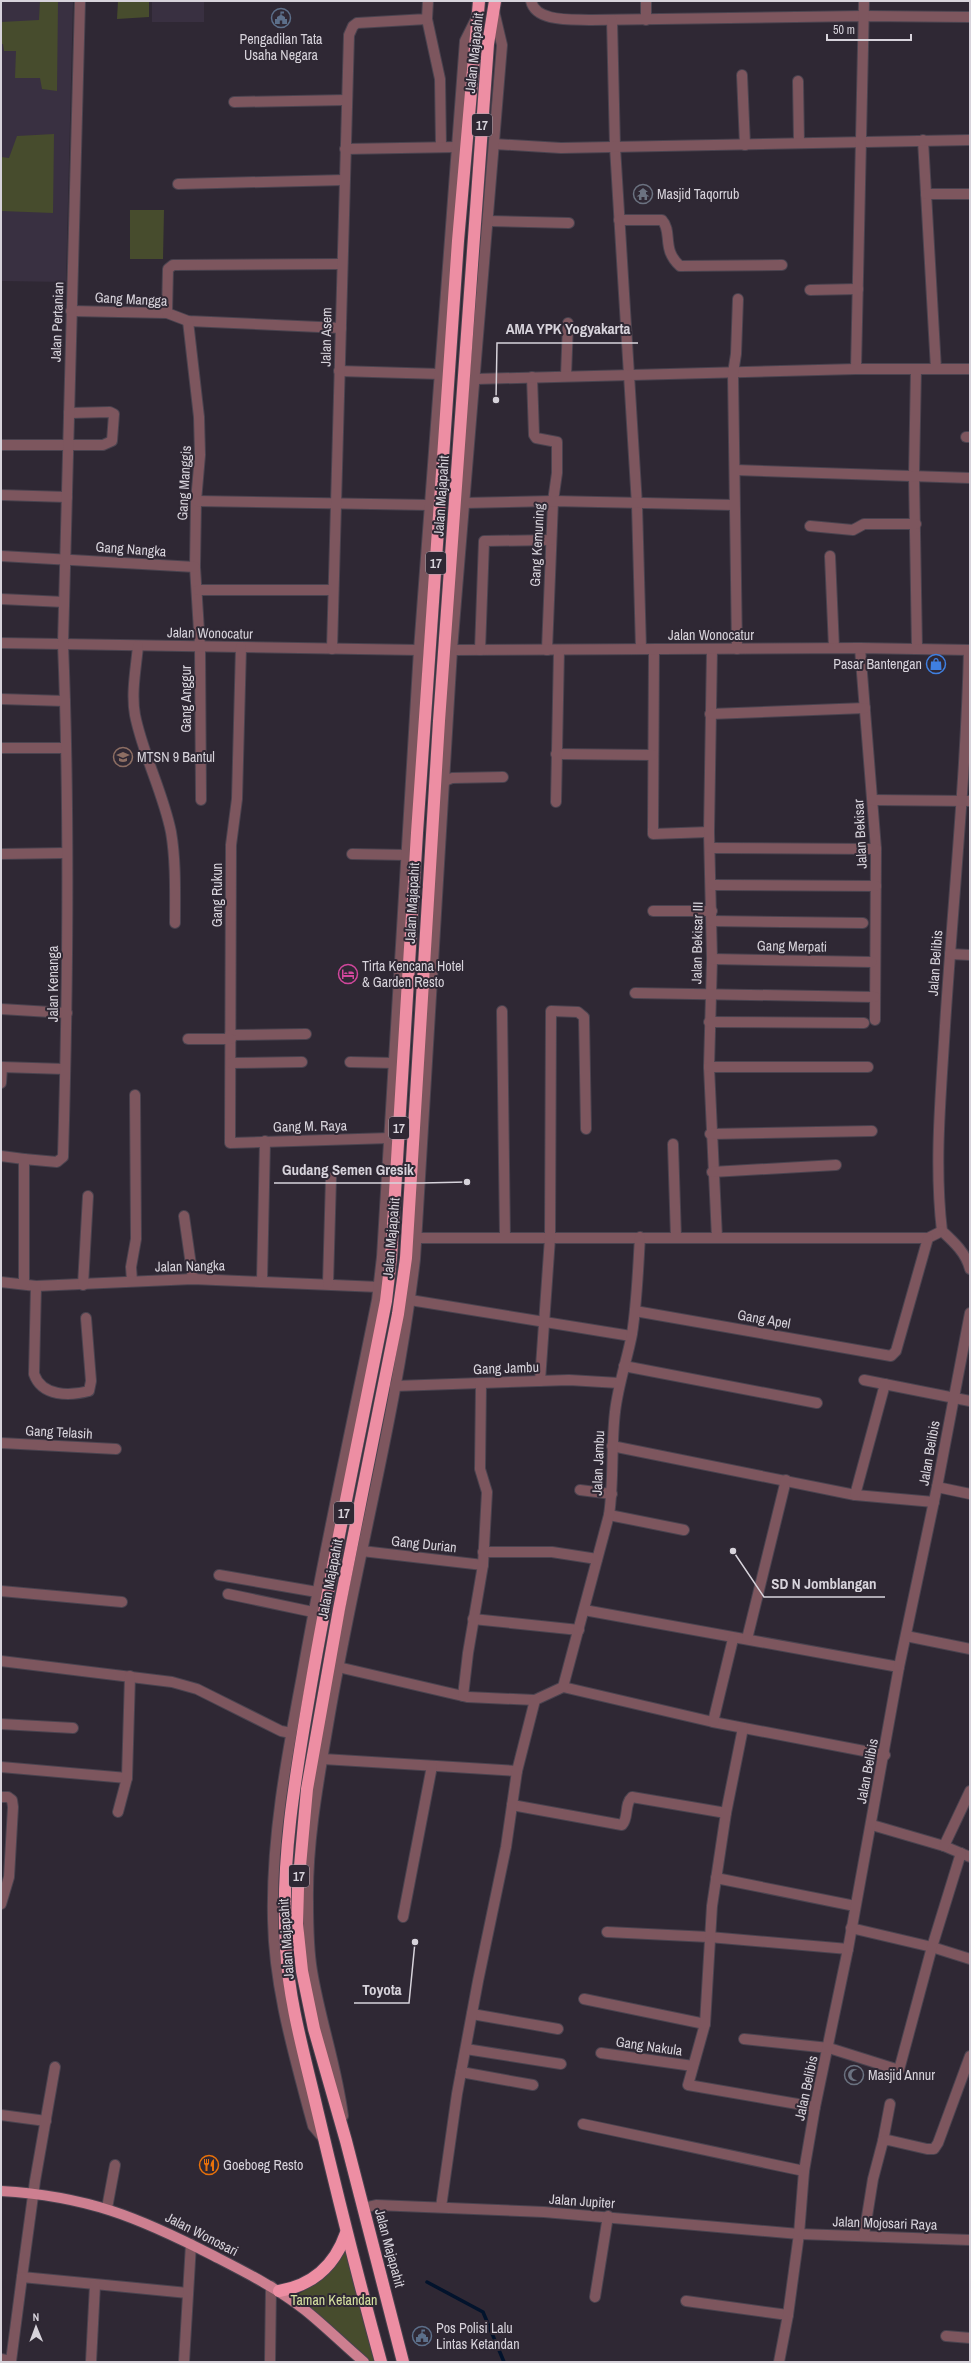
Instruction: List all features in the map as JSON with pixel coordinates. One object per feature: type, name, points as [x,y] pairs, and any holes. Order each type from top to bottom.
[{"type":"highway","name":"Jalan Majapahit","points":[[380,2362],[346,2233],[289,1981],[284,1889],[288,1841],[300,1755],[325,1607],[358,1419],[386,1301],[391,1258],[404,976],[415,866],[458,241],[479,1]]},
{"type":"highway","name":"Jalan Majapahit","points":[[403,2362],[346,2141],[314,2028],[302,1971],[297,1924],[298,1888],[307,1789],[339,1609],[398,1314],[406,1258],[432,833],[469,393],[488,44],[494,5]]},
{"type":"highway","points":[[417,833],[432,833]]},
{"type":"highway","points":[[415,866],[430,867]]},
{"type":"highway","points":[[325,1607],[339,1609]]},
{"type":"highway","points":[[275,2289],[301,2286],[321,2274],[338,2253],[346,2233]]},
{"type":"main road","name":"Jalan Wonosari","points":[[1,2191],[71,2198],[107,2208],[162,2229],[275,2289],[304,2310],[364,2362]]},
{"type":"street","name":"Jalan Pertanian","points":[[63,644],[80,1]]},
{"type":"street","points":[[428,1],[427,20],[440,79],[441,147]]},
{"type":"street","points":[[530,1],[535,8],[551,18],[646,20],[863,16],[970,17]]},
{"type":"street","points":[[646,1],[646,20]]},
{"type":"street","points":[[856,369],[864,1]]},
{"type":"street","points":[[346,2141],[340,2095],[310,1956],[308,1899],[316,1802],[338,1667],[395,1386],[410,1300],[416,1238],[469,393],[476,378],[502,45],[494,5]]},
{"type":"street","points":[[324,2140],[312,2120],[292,2049],[280,1990],[275,1948],[273,1887],[291,1733],[317,1592],[358,1419],[379,1287],[394,1063],[404,976],[407,855],[419,650],[465,41],[477,17]]},
{"type":"street","name":"Jalan Asem","points":[[332,649],[349,35],[353,26],[358,23],[427,20]]},
{"type":"street","points":[[612,20],[615,147],[637,505],[641,649]]},
{"type":"street","points":[[742,75],[745,145]]},
{"type":"street","points":[[798,81],[799,143]]},
{"type":"street","points":[[234,102],[346,100]]},
{"type":"street","points":[[923,140],[936,369]]},
{"type":"street","points":[[494,144],[561,148],[970,140]]},
{"type":"street","points":[[345,149],[457,147]]},
{"type":"street","points":[[178,184],[344,180]]},
{"type":"street","points":[[926,194],[970,194]]},
{"type":"street","points":[[619,220],[662,220],[666,228],[669,252],[672,258],[680,266],[782,265]]},
{"type":"street","points":[[488,221],[569,223]]},
{"type":"street","points":[[167,313],[168,270],[173,265],[342,264]]},
{"type":"street","points":[[810,290],[858,289]]},
{"type":"street","points":[[737,648],[734,505],[735,470],[732,373],[736,354],[738,300]]},
{"type":"street","name":"Gang Mangga","points":[[71,311],[167,313],[188,321],[340,328]]},
{"type":"street","name":"Gang Manggis","points":[[188,321],[199,417],[200,455],[196,501],[195,567],[198,590],[200,647]]},
{"type":"street","points":[[566,376],[568,323]]},
{"type":"street","points":[[476,378],[628,373],[732,373],[856,369],[970,369]]},
{"type":"street","points":[[916,369],[914,475],[917,648]]},
{"type":"street","points":[[339,371],[440,374]]},
{"type":"street","name":"Gang Kemuning","points":[[532,377],[534,435],[536,438],[557,442],[557,473],[553,501],[547,650]]},
{"type":"street","points":[[1,445],[103,445],[112,441],[114,436],[114,414],[110,412],[69,413]]},
{"type":"street","points":[[735,470],[970,478]]},
{"type":"street","points":[[1,495],[67,497]]},
{"type":"street","points":[[196,501],[336,502],[430,505]]},
{"type":"street","points":[[463,503],[553,501],[637,505],[734,505]]},
{"type":"street","points":[[810,526],[853,530],[864,524],[916,524]]},
{"type":"street","points":[[480,650],[484,541],[551,540]]},
{"type":"street","name":"Gang Nangka","points":[[1,556],[195,567]]},
{"type":"street","points":[[830,556],[834,648]]},
{"type":"street","points":[[198,590],[333,590]]},
{"type":"street","points":[[1,599],[64,602]]},
{"type":"street","name":"Jalan Wonocatur","points":[[1,643],[419,650]]},
{"type":"street","name":"Jalan Kenanga","points":[[1,1156],[57,1162],[63,1157],[68,1013],[66,748],[63,644]]},
{"type":"street","points":[[138,646],[134,714],[139,734],[163,800],[171,833],[175,876],[175,923]]},
{"type":"street","name":"Gang Anggur","points":[[200,647],[200,800]]},
{"type":"street","name":"Gang Rukun","points":[[230,1143],[231,845],[237,799],[241,647]]},
{"type":"street","name":"Jalan Wonocatur","points":[[452,650],[737,648],[917,648],[970,650]]},
{"type":"street","name":"Jalan Bekisar","points":[[860,648],[876,849],[875,1020]]},
{"type":"street","points":[[654,649],[653,834],[709,832]]},
{"type":"street","name":"Jalan Bekisar III","points":[[712,649],[709,832],[712,885],[712,959],[709,996],[709,1067],[710,1134],[717,1238]]},
{"type":"street","points":[[556,802],[559,650]]},
{"type":"street","name":"Jalan Belibis","points":[[942,1231],[939,1202],[939,1154],[950,954],[965,801],[970,650]]},
{"type":"street","points":[[1,699],[65,701]]},
{"type":"street","points":[[710,714],[865,708]]},
{"type":"street","points":[[1,748],[66,748]]},
{"type":"street","points":[[556,754],[653,755]]},
{"type":"street","points":[[445,781],[452,778],[503,777]]},
{"type":"street","points":[[873,800],[965,801]]},
{"type":"street","points":[[710,848],[876,849]]},
{"type":"street","points":[[1,854],[67,853]]},
{"type":"street","points":[[352,854],[407,855]]},
{"type":"street","points":[[712,885],[876,886]]},
{"type":"street","points":[[653,911],[712,916],[863,923]]},
{"type":"street","points":[[950,954],[970,955]]},
{"type":"street","name":"Gang Merpati","points":[[712,959],[872,962]]},
{"type":"street","points":[[636,993],[709,996],[875,997]]},
{"type":"street","points":[[1,1009],[68,1013]]},
{"type":"street","points":[[502,1011],[505,1238]]},
{"type":"street","points":[[540,1381],[550,1238],[551,1011],[578,1012],[584,1017],[586,1129]]},
{"type":"street","points":[[709,1022],[864,1023]]},
{"type":"street","points":[[188,1038],[306,1034]]},
{"type":"street","points":[[231,1063],[302,1062]]},
{"type":"street","points":[[350,1062],[394,1063]]},
{"type":"street","points":[[1,1083],[2,1067],[65,1069]]},
{"type":"street","points":[[709,1067],[868,1067]]},
{"type":"street","points":[[132,1281],[131,1267],[136,1239],[135,1095]]},
{"type":"street","points":[[710,1134],[872,1131]]},
{"type":"street","name":"Gang M. Raya","points":[[230,1143],[390,1138]]},
{"type":"street","points":[[262,1280],[265,1141]]},
{"type":"street","points":[[673,1144],[676,1238]]},
{"type":"street","points":[[24,1159],[24,1284]]},
{"type":"street","points":[[712,1172],[836,1166]]},
{"type":"street","points":[[328,1284],[331,1178]]},
{"type":"street","points":[[83,1285],[88,1196]]},
{"type":"street","points":[[184,1216],[193,1279]]},
{"type":"street","points":[[416,1238],[928,1238],[942,1231],[958,1246],[968,1262],[970,1269]]},
{"type":"street","name":"Jalan Jambu","points":[[563,1687],[609,1515],[612,1494],[612,1446],[619,1383],[631,1336],[635,1311],[640,1237]]},
{"type":"street","name":"Gang Apel","points":[[635,1311],[853,1348],[887,1357],[896,1351],[928,1238]]},
{"type":"street","name":"Jalan Nangka","points":[[1,1282],[36,1286],[193,1279],[262,1280],[379,1287]]},
{"type":"street","points":[[36,1286],[34,1374],[37,1383],[46,1389],[68,1395],[89,1391],[91,1381],[86,1318]]},
{"type":"street","points":[[410,1300],[631,1336]]},
{"type":"street","name":"Jalan Belibis","points":[[781,2362],[799,2234],[804,2171],[815,2107],[829,2048],[855,1906],[885,1756],[900,1667],[937,1487],[970,1313]]},
{"type":"street","points":[[624,1366],[817,1403]]},
{"type":"street","points":[[864,1380],[970,1401]]},
{"type":"street","name":"Gang Jambu","points":[[395,1386],[540,1381],[619,1383]]},
{"type":"street","points":[[463,1696],[473,1619],[483,1565],[487,1492],[480,1469],[481,1384]]},
{"type":"street","points":[[855,1495],[885,1384]]},
{"type":"street","name":"Gang Telasih","points":[[1,1443],[116,1449]]},
{"type":"street","points":[[612,1446],[855,1495],[934,1502]]},
{"type":"street","points":[[747,1639],[786,1480]]},
{"type":"street","points":[[937,1487],[970,1494]]},
{"type":"street","points":[[580,1490],[612,1494]]},
{"type":"street","points":[[609,1515],[684,1530]]},
{"type":"street","name":"Gang Durian","points":[[362,1551],[483,1565]]},
{"type":"street","points":[[483,1552],[552,1552],[597,1559]]},
{"type":"street","points":[[219,1575],[317,1592]]},
{"type":"street","points":[[1,1591],[122,1602]]},
{"type":"street","points":[[228,1594],[313,1612]]},
{"type":"street","points":[[584,1610],[900,1667]]},
{"type":"street","points":[[473,1619],[579,1630]]},
{"type":"street","points":[[906,1636],[970,1649]]},
{"type":"street","points":[[713,1722],[733,1638]]},
{"type":"street","points":[[1,1661],[130,1676],[172,1682],[197,1688],[281,1731],[291,1733]]},
{"type":"street","points":[[338,1667],[463,1696],[535,1700],[563,1687],[713,1722],[885,1756]]},
{"type":"street","points":[[118,1812],[127,1778],[130,1676]]},
{"type":"street","points":[[441,2207],[472,2014],[503,1865],[517,1771],[535,1700]]},
{"type":"street","points":[[1,1724],[73,1728]]},
{"type":"street","points":[[743,1728],[726,1813],[716,1878],[710,1937],[705,2024],[688,2085],[815,2107]]},
{"type":"street","points":[[323,1759],[517,1771]]},
{"type":"street","points":[[403,1917],[432,1766]]},
{"type":"street","points":[[1,1767],[127,1778]]},
{"type":"street","points":[[944,1846],[970,1791]]},
{"type":"street","points":[[1,1797],[8,1797],[12,1800],[13,1807],[9,1876],[1,1904]]},
{"type":"street","points":[[512,1805],[622,1825],[625,1821],[629,1800],[632,1797],[726,1813]]},
{"type":"street","points":[[744,2039],[829,2048],[899,2070],[932,1947],[966,1855],[944,1846],[872,1825]]},
{"type":"street","points":[[716,1878],[855,1906]]},
{"type":"street","points":[[851,1928],[932,1947],[970,1959]]},
{"type":"street","points":[[607,1932],[710,1937],[848,1950]]},
{"type":"street","points":[[584,1999],[705,2024]]},
{"type":"street","points":[[472,2014],[558,2029]]},
{"type":"street","points":[[466,2049],[561,2064]]},
{"type":"street","name":"Gang Nakula","points":[[601,2053],[693,2066]]},
{"type":"street","points":[[883,2141],[888,2140],[927,2149],[934,2149],[938,2143],[970,2056]]},
{"type":"street","points":[[8,2361],[22,2277],[33,2193],[55,2067]]},
{"type":"street","points":[[462,2072],[533,2085]]},
{"type":"street","points":[[864,2235],[873,2179],[883,2141],[890,2104]]},
{"type":"street","points":[[1,2115],[46,2121]]},
{"type":"street","points":[[583,2124],[804,2171]]},
{"type":"street","points":[[107,2208],[115,2165]]},
{"type":"street","name":"Jalan Jupiter","points":[[363,2208],[376,2205],[441,2207],[608,2216],[799,2234]]},
{"type":"street","points":[[595,2297],[608,2216]]},
{"type":"street","name":"Jalan Mojosari Raya","points":[[799,2234],[864,2235],[970,2240]]},
{"type":"street","points":[[184,2362],[191,2244]]},
{"type":"street","points":[[22,2277],[188,2293]]},
{"type":"street","points":[[91,2362],[95,2285]]},
{"type":"street","points":[[270,2362],[275,2289]]},
{"type":"street","points":[[686,2301],[788,2315]]},
{"type":"street","points":[[946,2336],[970,2338]]},
{"type":"shaded area","points":[[1,1],[73,1],[66,282],[1,281]]},
{"type":"shaded area","points":[[152,1],[204,1],[204,22],[152,22]]},
{"type":"green space","points":[[40,1],[58,1],[57,91],[42,89],[40,78],[15,78],[16,51],[4,51],[3,44],[1,44],[1,22],[39,20]]},
{"type":"green space","points":[[118,1],[149,1],[149,17],[117,19]]},
{"type":"green space","points":[[54,134],[53,213],[1,211],[1,157],[9,158],[17,136]]},
{"type":"green space","points":[[130,210],[164,210],[163,259],[130,259]]},
{"type":"green space","name":"Taman Ketandan","points":[[346,2250],[376,2362],[368,2362],[290,2298],[307,2289],[321,2278]]},
{"type":"waterway","points":[[427,2282],[483,2312],[504,2362]]},
{"type":"place","name":"Pengadilan Tata Usaha Negara","points":[[281,18]]},
{"type":"place","name":"Masjid Taqorrub","points":[[643,194]]},
{"type":"place","name":"AMA YPK Yogyakarta","points":[[496,400]]},
{"type":"place","name":"Pasar Bantengan","points":[[936,664]]},
{"type":"place","name":"MTSN 9 Bantul","points":[[123,757]]},
{"type":"place","name":"Tirta Kencana Hotel & Garden Resto","points":[[348,974]]},
{"type":"place","name":"Gudang Semen Gresik","points":[[467,1182]]},
{"type":"place","name":"SD N Jomblangan","points":[[733,1551]]},
{"type":"place","name":"Toyota","points":[[415,1942]]},
{"type":"place","name":"Masjid Annur","points":[[854,2075]]},
{"type":"place","name":"Goeboeg Resto","points":[[209,2165]]},
{"type":"place","name":"Pos Polisi Lalu Lintas Ketandan","points":[[422,2336]]}]
